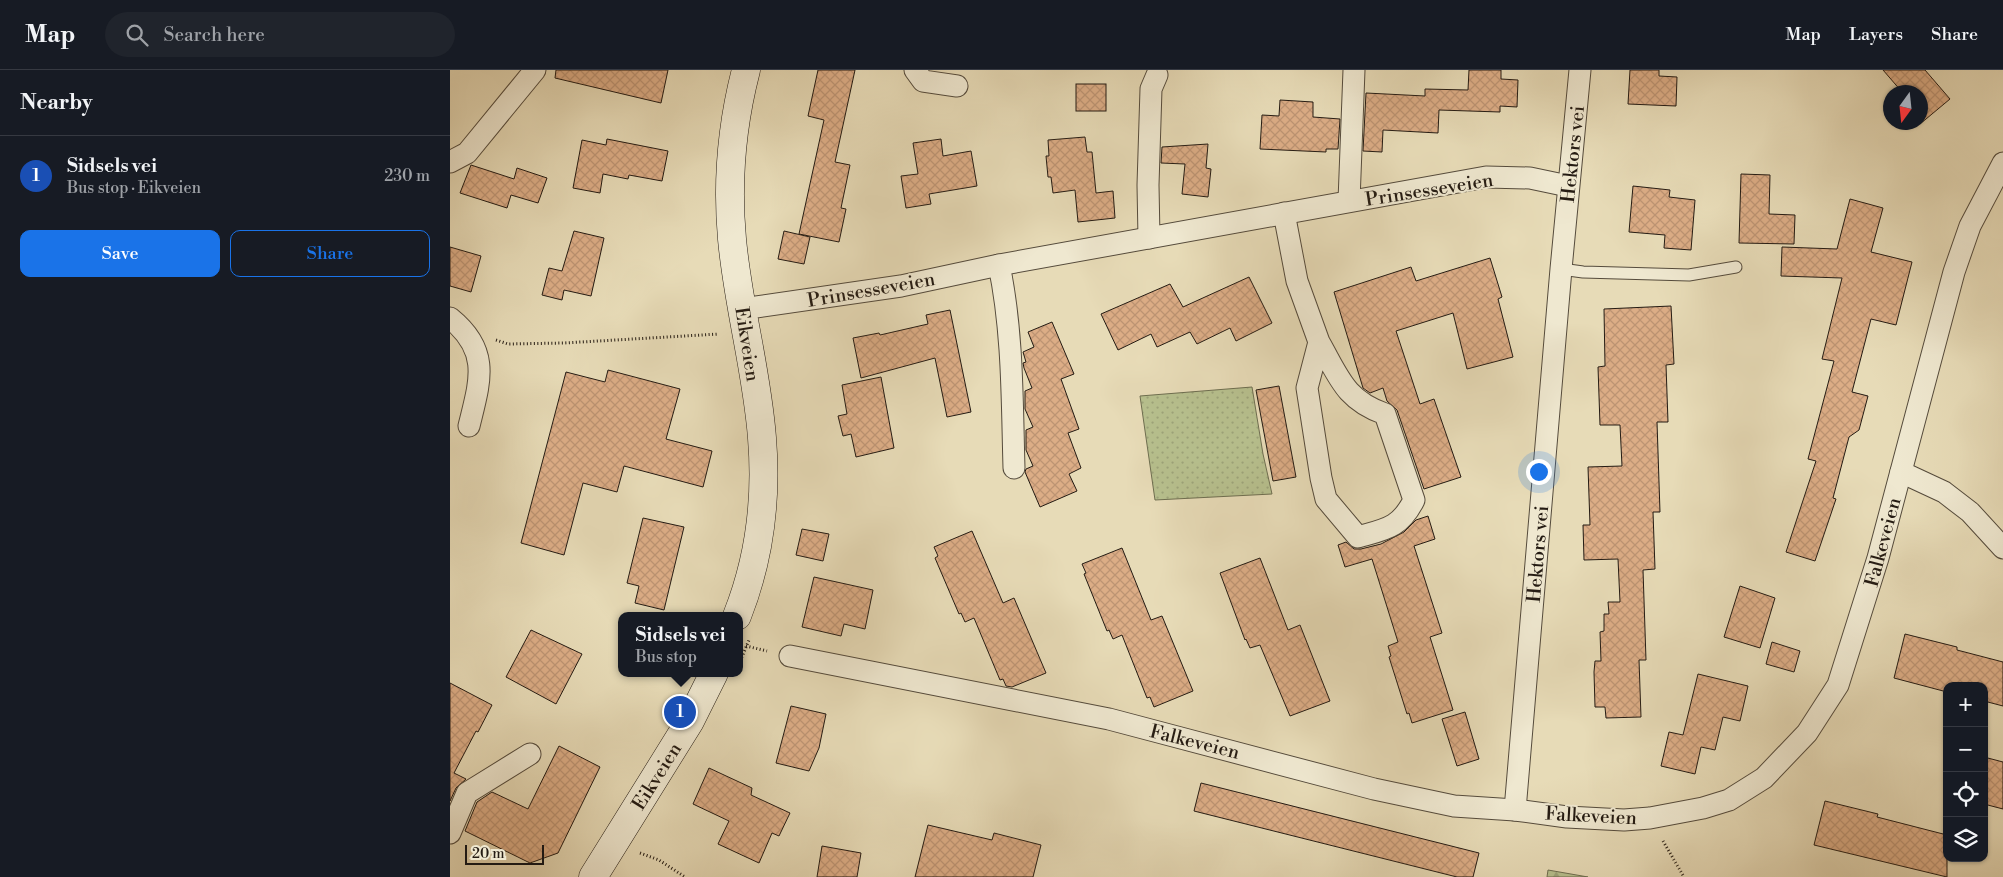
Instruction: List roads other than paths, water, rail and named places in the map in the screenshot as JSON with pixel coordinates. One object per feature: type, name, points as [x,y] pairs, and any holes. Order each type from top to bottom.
[{"type":"main road","name":"Eikveien","points":[[738,612],[751,577],[761,530],[763,502],[762,438],[732,239],[730,182],[735,130],[746,70]]},
{"type":"main road","name":"Eikveien","points":[[594,877],[690,721],[712,677]]},
{"type":"street","points":[[450,162],[467,153],[535,70]]},
{"type":"street","points":[[915,70],[923,81],[957,86]]},
{"type":"street","name":"Prinsesseveien","points":[[1349,201],[1354,70]]},
{"type":"street","name":"Hektors vei","points":[[1515,810],[1568,186],[1580,70]]},
{"type":"street","points":[[1149,238],[1148,185],[1151,89],[1157,75]]},
{"type":"street","name":"Falkeveien","points":[[790,656],[1109,719],[1374,789],[1454,806],[1515,810],[1568,817],[1624,820],[1650,818],[1703,808],[1729,800],[1764,778],[1807,733],[1838,685],[1863,610],[1954,272],[1970,226],[2003,163]]},
{"type":"street","name":"Prinsesseveien","points":[[742,309],[902,286],[999,265],[1486,177],[1530,178],[1568,186]]},
{"type":"street","points":[[1284,213],[1297,281],[1318,342],[1348,392],[1366,408],[1385,414],[1414,500],[1406,516],[1390,528],[1358,537],[1326,499],[1313,438],[1307,388],[1318,342]]},
{"type":"street","points":[[999,265],[1006,300],[1010,345],[1014,468]]},
{"type":"street","points":[[457,324],[480,363],[476,397],[469,426]]},
{"type":"street","points":[[1901,472],[1944,492],[1970,512],[2003,548]]},
{"type":"street","points":[[450,832],[467,792],[530,754]]},
{"type":"lane","points":[[1561,269],[1583,272],[1689,275],[1736,267]]},
{"type":"place","name":"Sidsels vei","points":[[680,712]]}]
